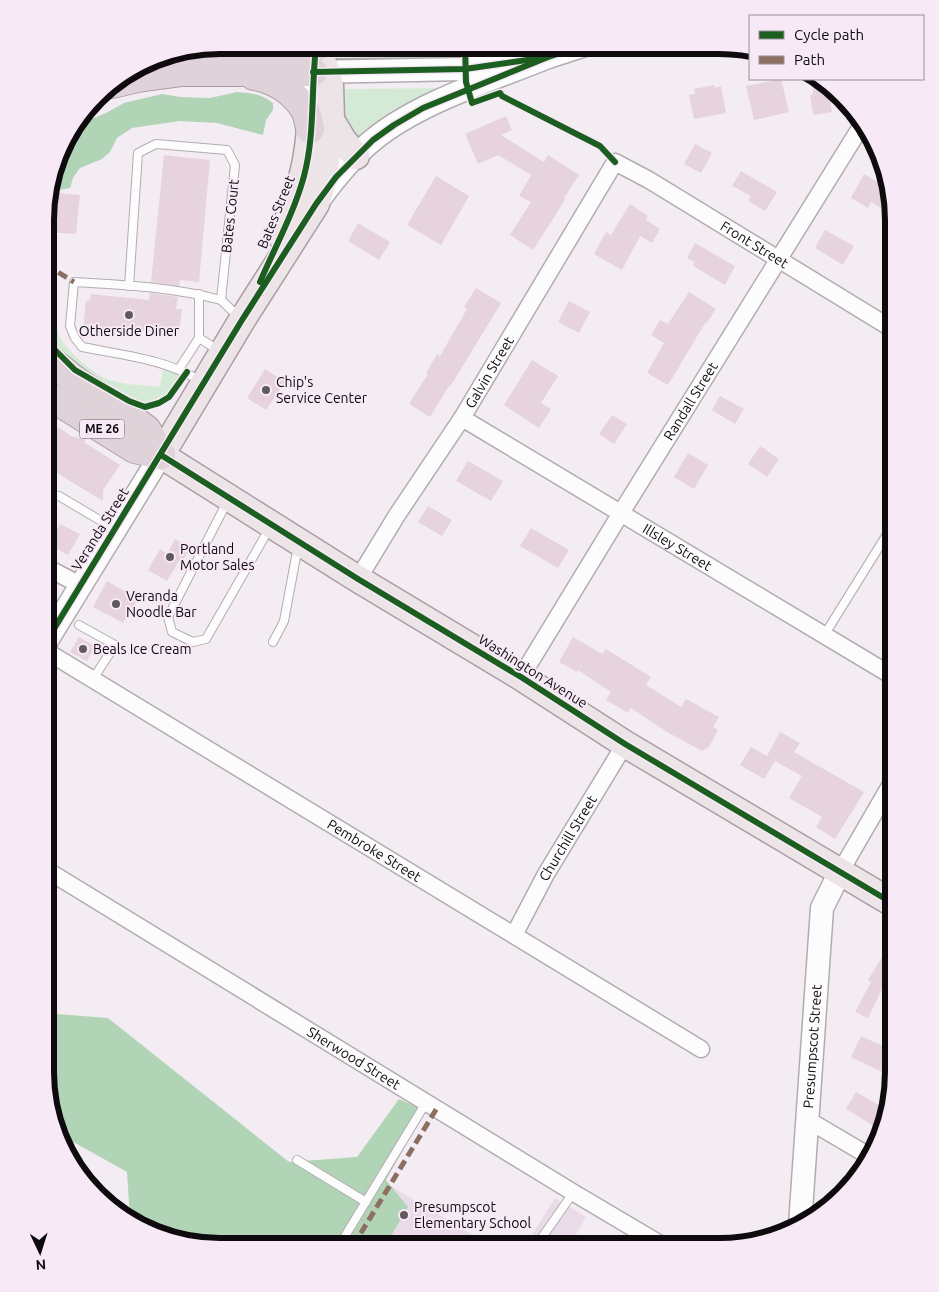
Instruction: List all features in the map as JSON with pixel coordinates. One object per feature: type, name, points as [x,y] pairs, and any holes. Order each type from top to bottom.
[{"type":"highway","points":[[212,59],[279,84],[295,97],[306,112],[321,125]]},
{"type":"highway","points":[[132,79],[182,72],[212,59],[319,64]]},
{"type":"highway","name":"ME 26","points":[[54,363],[80,384],[121,410],[146,430],[161,454]]},
{"type":"highway","name":"ME 26","points":[[54,399],[135,449],[161,454]]},
{"type":"main road","name":"Bates Street","points":[[242,320],[291,214],[299,193],[308,152],[321,125],[330,85],[319,64]]},
{"type":"main road","name":"Bates Street","points":[[161,454],[242,320],[316,204],[324,176],[321,125]]},
{"type":"main road","points":[[321,125],[339,135],[356,156]]},
{"type":"main road","name":"Washington Avenue","points":[[161,454],[271,525],[521,677],[625,744],[885,899]]},
{"type":"street","points":[[319,64],[386,54]]},
{"type":"street","points":[[319,64],[465,69],[557,54]]},
{"type":"street","name":"Bates Street","points":[[316,204],[336,177],[356,156],[373,140],[394,125],[423,108],[548,57]]},
{"type":"street","name":"Randall Street","points":[[521,677],[859,131]]},
{"type":"street","name":"Front Street","points":[[615,162],[649,180],[885,325]]},
{"type":"street","name":"Galvin Street","points":[[358,579],[397,515],[462,418],[615,162]]},
{"type":"street","name":"Illsley Street","points":[[462,418],[885,671]]},
{"type":"street","name":"Veranda Street","points":[[54,629],[161,454]]},
{"type":"street","points":[[54,571],[80,585]]},
{"type":"street","name":"Pembroke Street","points":[[54,656],[702,1049]]},
{"type":"street","name":"Churchill Street","points":[[514,935],[546,874],[625,744]]},
{"type":"street","points":[[840,872],[885,794]]},
{"type":"street","name":"Presumpscot Street","points":[[801,1216],[822,908],[840,872]]},
{"type":"street","name":"Sherwood Street","points":[[54,874],[650,1238]]},
{"type":"street","points":[[808,1120],[864,1153]]},
{"type":"lane","name":"Bates Court","points":[[129,286],[138,153],[156,144],[228,150],[235,164],[221,300]]},
{"type":"lane","points":[[204,383],[179,369],[164,364],[82,347],[75,338],[70,326],[74,282],[199,294],[221,300],[242,320]]},
{"type":"lane","points":[[179,369],[199,338],[199,294]]},
{"type":"lane","points":[[199,338],[222,353]]},
{"type":"lane","points":[[59,496],[115,529]]},
{"type":"lane","points":[[230,498],[168,617],[172,632],[193,642],[206,639],[271,525]]},
{"type":"lane","points":[[825,634],[885,537]]},
{"type":"lane","points":[[273,642],[284,621],[300,542]]},
{"type":"lane","points":[[79,624],[115,644],[93,679]]},
{"type":"lane","points":[[344,1238],[427,1102]]},
{"type":"lane","points":[[297,1160],[366,1202]]},
{"type":"lane","points":[[542,1238],[574,1193]]},
{"type":"shaded area","name":"Presumpscot Elementary School","points":[[388,1184],[478,1238],[355,1238]]},
{"type":"shaded area","name":"Presumpscot Elementary School","points":[[555,1198],[586,1217],[574,1238],[530,1238]]},
{"type":"green space","points":[[463,88],[373,138],[345,140],[342,90]]},
{"type":"green space","points":[[237,92],[256,95],[273,103],[273,110],[266,120],[263,135],[217,123],[180,121],[132,128],[117,138],[110,152],[102,159],[80,168],[73,178],[70,188],[57,189],[66,156],[87,120],[124,103],[162,94],[210,98]]},
{"type":"green space","points":[[54,300],[56,300],[57,326],[62,341],[73,354],[96,373],[116,382],[160,387],[163,370],[173,371],[181,375],[164,395],[142,404],[103,383],[73,363],[54,345]]},
{"type":"green space","points":[[54,1014],[108,1018],[289,1162],[357,1157],[399,1099],[425,1111],[386,1180],[408,1207],[390,1238],[220,1238],[198,1237],[177,1233],[156,1226],[130,1211],[127,1172],[67,1139],[66,1136],[55,1094]]},
{"type":"building","points":[[781,80],[789,112],[754,120],[746,86]]},
{"type":"building","points":[[714,85],[714,88],[721,86],[726,113],[694,119],[689,95],[695,94],[694,89]]},
{"type":"building","points":[[815,85],[829,95],[832,112],[813,115],[810,95],[812,95]]},
{"type":"building","points":[[506,116],[512,130],[501,135],[544,162],[548,155],[579,175],[533,250],[510,235],[531,202],[519,196],[531,175],[498,155],[478,164],[465,134]]},
{"type":"building","points":[[695,144],[712,153],[701,173],[684,164]]},
{"type":"building","points":[[164,155],[210,160],[199,282],[180,280],[179,286],[151,282]]},
{"type":"building","points":[[741,171],[777,192],[765,211],[748,201],[751,196],[732,186]]},
{"type":"building","points":[[864,174],[881,184],[885,210],[871,202],[868,208],[851,198]]},
{"type":"building","points":[[436,176],[469,196],[441,245],[407,225]]},
{"type":"building","points":[[56,193],[80,195],[76,234],[54,233]]},
{"type":"building","points":[[630,204],[648,216],[646,220],[660,229],[652,243],[640,236],[622,270],[594,254],[606,232],[611,235]]},
{"type":"building","points":[[358,223],[390,242],[379,260],[348,241]]},
{"type":"building","points":[[825,230],[854,246],[843,265],[815,248]]},
{"type":"building","points":[[695,243],[735,266],[725,285],[693,266],[695,262],[687,258]]},
{"type":"building","points":[[476,288],[501,303],[430,417],[409,404],[428,374],[426,373],[437,354],[440,356],[467,309],[464,307]]},
{"type":"building","points":[[689,292],[716,309],[705,323],[668,385],[647,373],[664,343],[651,335],[660,320],[668,324]]},
{"type":"building","points":[[150,293],[178,297],[176,309],[182,309],[180,326],[175,326],[174,334],[112,328],[107,332],[83,329],[86,301],[90,300],[91,294],[149,300]]},
{"type":"building","points":[[569,301],[590,312],[579,333],[558,322]]},
{"type":"building","points":[[532,360],[558,376],[541,403],[551,409],[539,428],[504,405]]},
{"type":"building","name":"Chip's Service Center","points":[[265,369],[285,382],[266,410],[247,398]]},
{"type":"building","points":[[720,396],[744,409],[735,424],[712,410]]},
{"type":"building","points":[[612,415],[627,424],[614,444],[599,434]]},
{"type":"building","points":[[58,427],[71,436],[85,439],[85,443],[120,465],[103,490],[103,501],[55,472],[54,474],[54,434]]},
{"type":"building","points":[[760,446],[779,459],[767,477],[748,464]]},
{"type":"building","points":[[688,453],[708,465],[694,489],[674,477]]},
{"type":"building","points":[[468,461],[503,481],[491,501],[456,481]]},
{"type":"building","points":[[428,506],[452,520],[442,536],[418,522]]},
{"type":"building","points":[[60,524],[80,534],[68,555],[54,547],[54,534]]},
{"type":"building","points":[[531,528],[569,550],[558,568],[520,546]]},
{"type":"building","name":"Portland Motor Sales","points":[[175,539],[190,548],[182,562],[179,561],[167,581],[148,570],[160,549],[167,554]]},
{"type":"building","name":"Veranda Noodle Bar","points":[[107,581],[138,599],[123,623],[93,607]]},
{"type":"building","name":"Beals Ice Cream","points":[[79,637],[95,646],[87,661],[70,652]]},
{"type":"building","points":[[573,637],[602,654],[606,649],[651,677],[646,685],[681,707],[686,699],[719,717],[713,727],[718,730],[709,747],[702,751],[667,732],[631,708],[628,713],[606,700],[611,692],[578,670],[577,672],[559,662]]},
{"type":"building","points":[[780,732],[800,743],[794,752],[864,792],[835,839],[816,827],[822,817],[789,798],[802,776],[775,761],[764,779],[740,765],[751,747],[767,756]]},
{"type":"building","points":[[885,953],[885,991],[882,989],[868,1018],[855,1012],[871,982],[868,980]]},
{"type":"building","points":[[861,1036],[885,1047],[885,1071],[884,1073],[851,1057]]},
{"type":"building","points":[[856,1092],[881,1107],[875,1127],[846,1109]]},
{"type":"marked path","points":[[54,270],[74,282]]},
{"type":"marked path","points":[[358,1238],[437,1108]]},
{"type":"cycle path","points":[[260,282],[290,217],[304,176],[310,145],[315,54]]},
{"type":"cycle path","points":[[465,54],[466,82],[472,103],[500,93],[502,96],[600,146],[615,162]]},
{"type":"cycle path","points":[[313,72],[465,69],[557,54]]},
{"type":"cycle path","points":[[54,629],[242,320],[316,204],[336,177],[373,140],[423,108],[548,57]]},
{"type":"cycle path","points":[[54,349],[75,370],[129,401],[145,407],[159,403],[169,397],[187,372]]},
{"type":"cycle path","points":[[161,455],[358,579],[521,677],[625,744],[885,899]]},
{"type":"place","name":"Otherside Diner","points":[[129,315]]},
{"type":"place","name":"Chip's Service Center","points":[[266,390]]},
{"type":"place","name":"Portland Motor Sales","points":[[170,557]]},
{"type":"place","name":"Veranda Noodle Bar","points":[[116,604]]},
{"type":"place","name":"Beals Ice Cream","points":[[83,649]]},
{"type":"place","name":"Presumpscot Elementary School","points":[[404,1215]]}]
